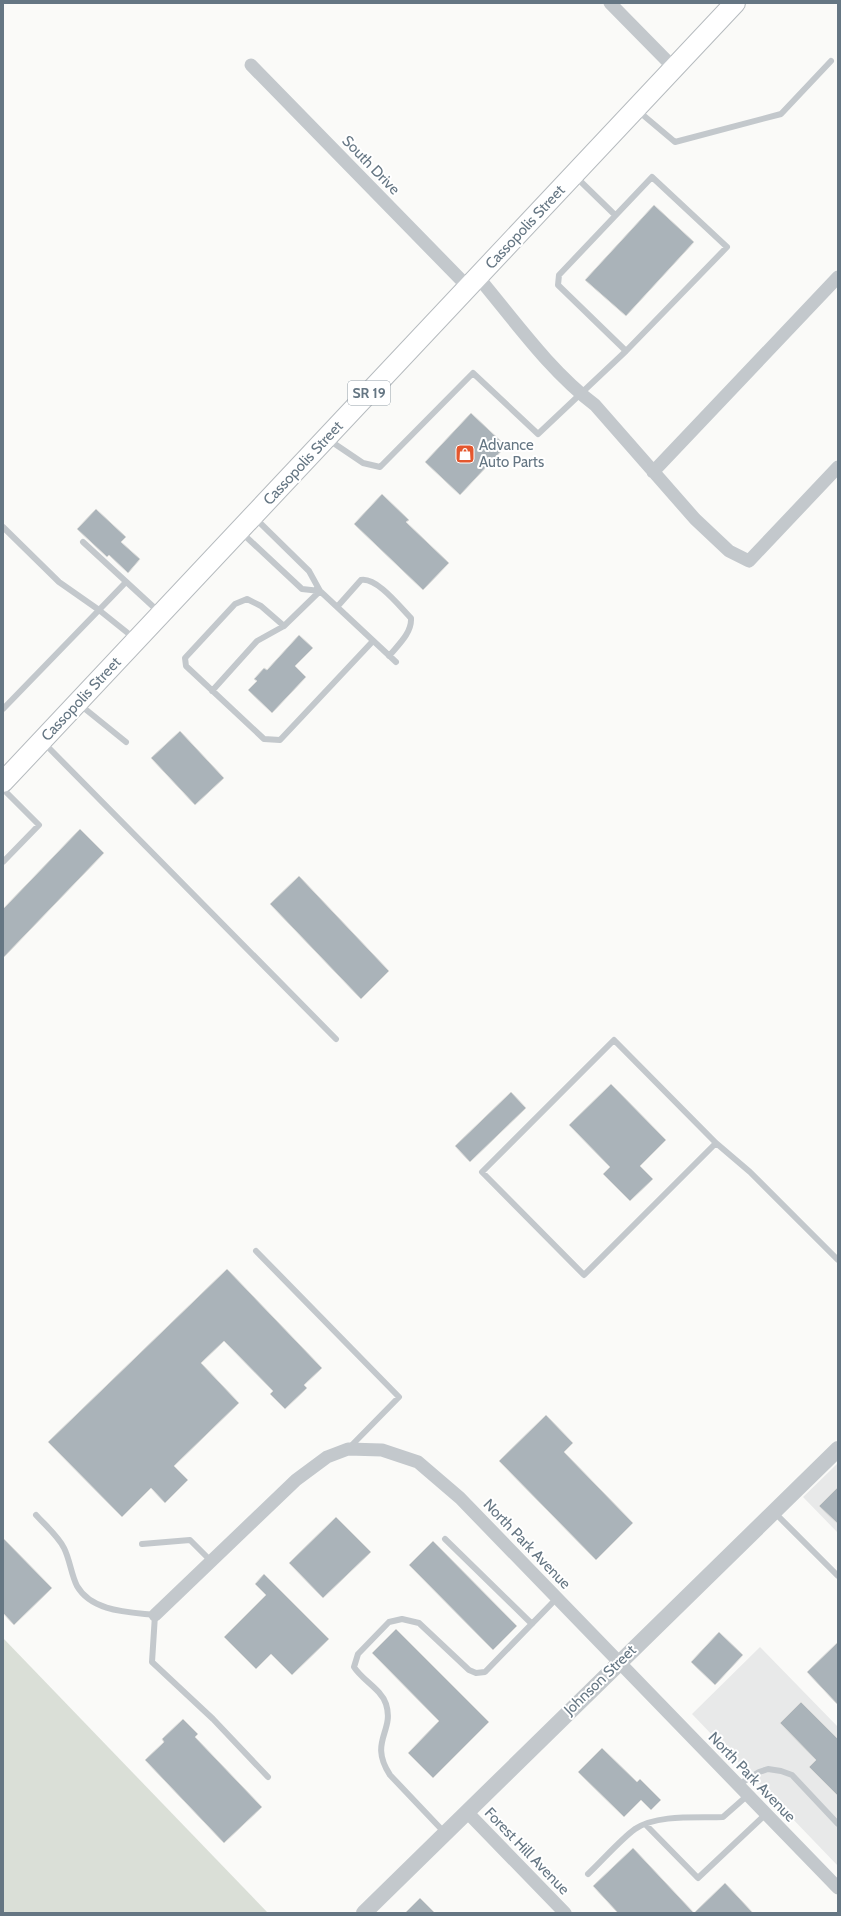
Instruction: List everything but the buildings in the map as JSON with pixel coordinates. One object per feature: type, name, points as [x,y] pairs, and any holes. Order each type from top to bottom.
[{"type":"main road","name":"Cassopolis Street","points":[[3,782],[735,3]]},
{"type":"street","points":[[610,3],[674,68]]},
{"type":"street","name":"South Drive","points":[[251,65],[473,282],[582,395],[595,405],[695,519],[729,551],[749,561],[838,466]]},
{"type":"street","points":[[653,472],[838,277]]},
{"type":"street","name":"North Park Avenue","points":[[155,1615],[296,1480],[327,1457],[348,1449],[382,1450],[418,1462],[460,1498],[838,1888]]},
{"type":"street","name":"Johnson Street","points":[[364,1913],[838,1449]]},
{"type":"street","name":"Forest Hill Avenue","points":[[467,1812],[565,1913]]},
{"type":"lane","points":[[636,109],[675,142],[781,114],[832,61]]},
{"type":"lane","points":[[574,175],[615,215]]},
{"type":"lane","points":[[327,438],[363,463],[380,467],[473,373],[538,434],[582,395],[626,351],[727,247],[652,176],[559,274],[558,285],[626,351]]},
{"type":"lane","points":[[253,516],[309,571],[320,591],[396,662]]},
{"type":"lane","points":[[3,527],[59,582],[99,610],[136,640]]},
{"type":"lane","points":[[239,531],[302,589],[320,591]]},
{"type":"lane","points":[[83,542],[161,614]]},
{"type":"lane","points":[[337,607],[361,580],[375,583],[411,618],[412,625],[408,633],[389,656]]},
{"type":"lane","points":[[3,709],[126,582]]},
{"type":"lane","points":[[212,691],[257,641],[284,626],[320,591]]},
{"type":"lane","points":[[284,626],[261,606],[247,599],[235,604],[185,658],[186,666],[264,739],[280,740],[373,641]]},
{"type":"lane","points":[[78,703],[126,742]]},
{"type":"lane","points":[[42,741],[336,1039]]},
{"type":"lane","points":[[3,789],[39,825],[3,862]]},
{"type":"lane","points":[[716,1143],[584,1275],[482,1172],[614,1040],[716,1143],[750,1172],[838,1260]]},
{"type":"lane","points":[[256,1252],[399,1397],[348,1449]]},
{"type":"lane","points":[[774,1512],[838,1576]]},
{"type":"lane","points":[[36,1515],[64,1548],[78,1586],[84,1595],[93,1602],[118,1611],[155,1615],[152,1662],[213,1719],[268,1777]]},
{"type":"lane","points":[[445,1538],[532,1624]]},
{"type":"lane","points":[[142,1544],[190,1540],[211,1561]]},
{"type":"lane","points":[[445,1833],[390,1775],[383,1763],[380,1748],[388,1718],[386,1703],[354,1667],[356,1658],[389,1622],[402,1619],[419,1623],[469,1670],[476,1673],[485,1672],[557,1598]]},
{"type":"lane","points":[[738,1785],[759,1772],[768,1770],[781,1771],[792,1775],[838,1824]]},
{"type":"lane","points":[[588,1874],[635,1829],[646,1824],[670,1819],[723,1817],[748,1795]]},
{"type":"lane","points":[[646,1824],[698,1878],[766,1814]]},
{"type":"shaded area","points":[[838,1463],[838,1533],[803,1497]]},
{"type":"shaded area","points":[[3,1638],[268,1913],[3,1913]]},
{"type":"shaded area","points":[[760,1647],[838,1727],[838,1866],[692,1714]]},
{"type":"place","name":"Advance Auto Parts","points":[[465,454]]}]
